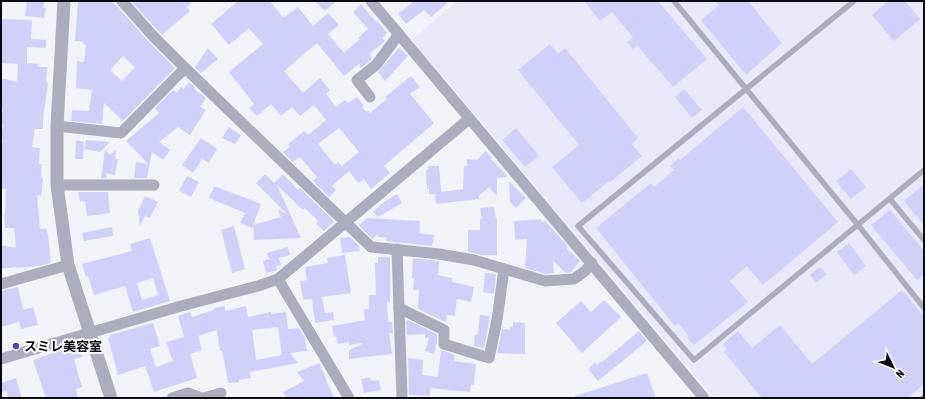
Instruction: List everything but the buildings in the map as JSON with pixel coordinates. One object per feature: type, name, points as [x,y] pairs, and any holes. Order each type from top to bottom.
[{"type":"street","points":[[64,1],[57,126],[56,184],[68,265],[111,398]]},
{"type":"street","points":[[122,1],[153,36],[185,68],[347,222],[371,247],[439,254],[474,260],[545,281],[574,279],[592,264]]},
{"type":"street","points":[[371,1],[704,398]]},
{"type":"street","points":[[370,97],[357,80],[376,65],[399,34]]},
{"type":"street","points":[[57,126],[121,133],[185,68]]},
{"type":"street","points":[[1,359],[278,279],[469,119]]},
{"type":"street","points":[[56,184],[154,186]]},
{"type":"street","points":[[397,250],[402,398]]},
{"type":"street","points":[[1,284],[68,265]]},
{"type":"street","points":[[399,308],[444,330],[444,344],[489,358],[497,320],[504,269]]},
{"type":"street","points":[[278,279],[349,398]]},
{"type":"street","points":[[172,398],[188,393],[202,398],[221,393]]},
{"type":"lane","points":[[674,1],[858,225],[924,308]]},
{"type":"lane","points":[[854,1],[578,226],[694,360],[924,170]]},
{"type":"lane","points":[[890,199],[924,240]]},
{"type":"shaded area","points":[[457,1],[924,1],[924,398],[714,398],[412,40]]},
{"type":"place","name":"スミレ美容室","points":[[16,346]]}]
